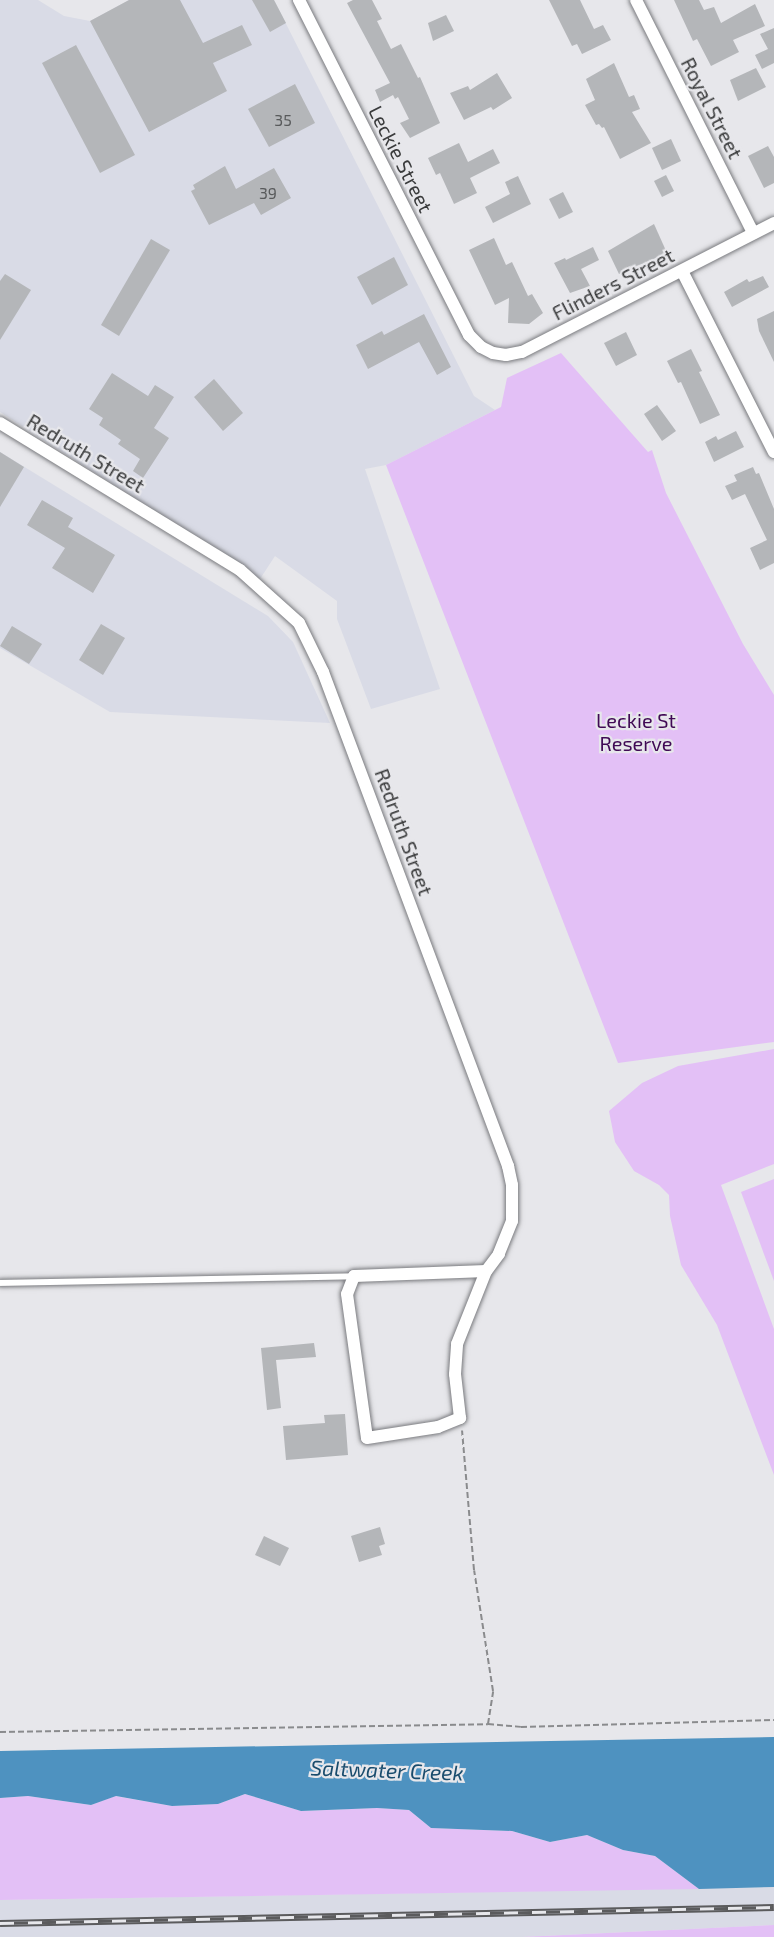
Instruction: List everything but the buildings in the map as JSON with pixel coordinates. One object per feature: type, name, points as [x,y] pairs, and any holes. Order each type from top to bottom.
[{"type":"street","name":"Leckie Street","points":[[299,0],[469,335]]},
{"type":"street","name":"Royal Street","points":[[636,0],[753,234]]},
{"type":"street","name":"Flinders Street","points":[[469,335],[481,347],[493,353],[506,355],[522,352],[774,223]]},
{"type":"street","points":[[682,271],[774,452]]},
{"type":"street","name":"Redruth Street","points":[[0,423],[240,570],[299,623],[323,672],[508,1166],[513,1203],[512,1221],[507,1239],[500,1254],[486,1270],[457,1344],[455,1374],[460,1418]]},
{"type":"street","points":[[460,1418],[438,1427],[367,1438],[347,1294],[354,1275],[486,1270]]},
{"type":"lane","points":[[0,1283],[354,1275]]},
{"type":"path","points":[[460,1418],[474,1570],[493,1691],[488,1724]]},
{"type":"path","points":[[0,1732],[488,1724],[521,1727],[774,1720]]},
{"type":"shaded area","points":[[0,0],[38,0],[64,16],[90,21],[129,0],[274,0],[474,396],[495,410],[386,465],[365,469],[440,689],[371,709],[337,619],[337,601],[275,556],[260,579],[0,412]]},
{"type":"shaded area","points":[[0,452],[268,616],[293,642],[330,723],[110,712],[0,648]]},
{"type":"shaded area","points":[[774,1887],[774,1925],[522,1937],[0,1937],[0,1900]]},
{"type":"green space","name":"Leckie St Reserve","points":[[561,353],[648,452],[652,450],[666,493],[743,644],[774,695],[774,1042],[618,1063],[386,465],[501,407],[507,378]]},
{"type":"green space","points":[[774,1049],[774,1164],[721,1185],[774,1329],[774,1475],[717,1325],[681,1265],[670,1216],[669,1195],[659,1185],[634,1171],[615,1142],[609,1111],[642,1083],[678,1066]]},
{"type":"green space","points":[[774,1179],[774,1281],[741,1192]]},
{"type":"green space","points":[[245,1794],[301,1811],[377,1808],[409,1810],[431,1828],[512,1831],[550,1842],[587,1835],[623,1850],[655,1856],[699,1889],[0,1900],[0,1798],[28,1796],[91,1805],[115,1796],[172,1806],[218,1804]]},
{"type":"green space","points":[[774,1925],[774,1937],[522,1937]]},
{"type":"water","name":"Saltwater Creek","points":[[774,1737],[774,1887],[699,1889],[655,1856],[623,1850],[587,1835],[550,1842],[512,1831],[431,1828],[409,1810],[377,1808],[301,1811],[245,1794],[218,1804],[172,1806],[116,1796],[91,1805],[28,1796],[0,1798],[0,1751]]},
{"type":"railway","points":[[0,1923],[774,1907]]}]
